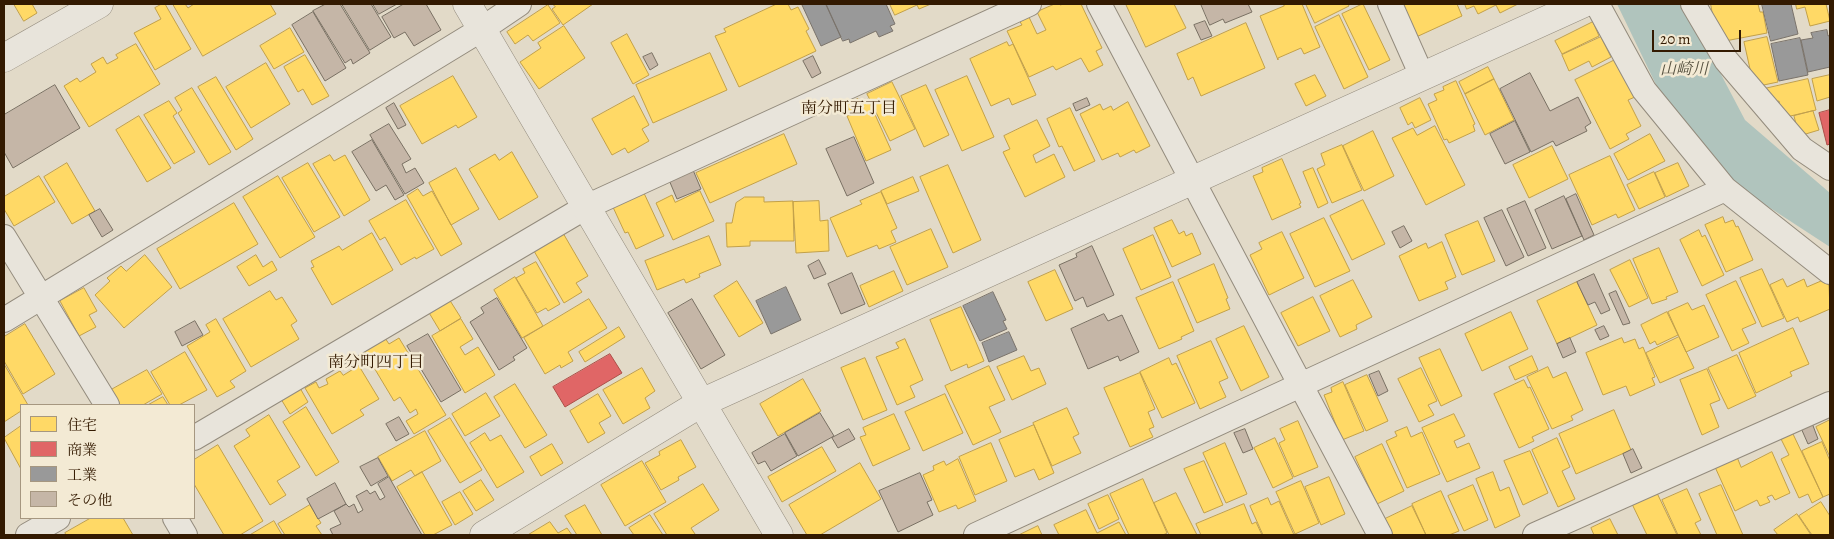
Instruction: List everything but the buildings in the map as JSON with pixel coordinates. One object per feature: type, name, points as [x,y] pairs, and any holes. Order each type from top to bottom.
[{"type":"street","points":[[4,58],[99,4]]},
{"type":"street","points":[[467,4],[779,535]]},
{"type":"street","points":[[4,320],[482,29],[519,4]]},
{"type":"street","points":[[195,437],[586,207],[1029,4]]},
{"type":"street","points":[[1099,4],[1380,535]]},
{"type":"street","points":[[1390,4],[1422,76]]},
{"type":"street","points":[[484,535],[701,403],[1582,4]]},
{"type":"street","points":[[1597,4],[1644,90],[1725,190],[1830,272]]},
{"type":"street","points":[[1693,4],[1726,60],[1802,149],[1830,168]]},
{"type":"street","points":[[976,535],[1300,384],[1725,190]]},
{"type":"street","points":[[4,237],[106,404]]},
{"type":"street","points":[[1535,535],[1830,404]]},
{"type":"street","points":[[28,535],[56,519]]},
{"type":"street","points":[[176,519],[185,535]]},
{"type":"water","name":"山崎川","points":[[1617,4],[1684,4],[1745,120],[1830,193],[1830,247],[1741,189],[1661,95]]},
{"type":"district","name":"南分町五丁目","points":[[849,109]]},
{"type":"district","name":"南分町四丁目","points":[[376,363]]}]
